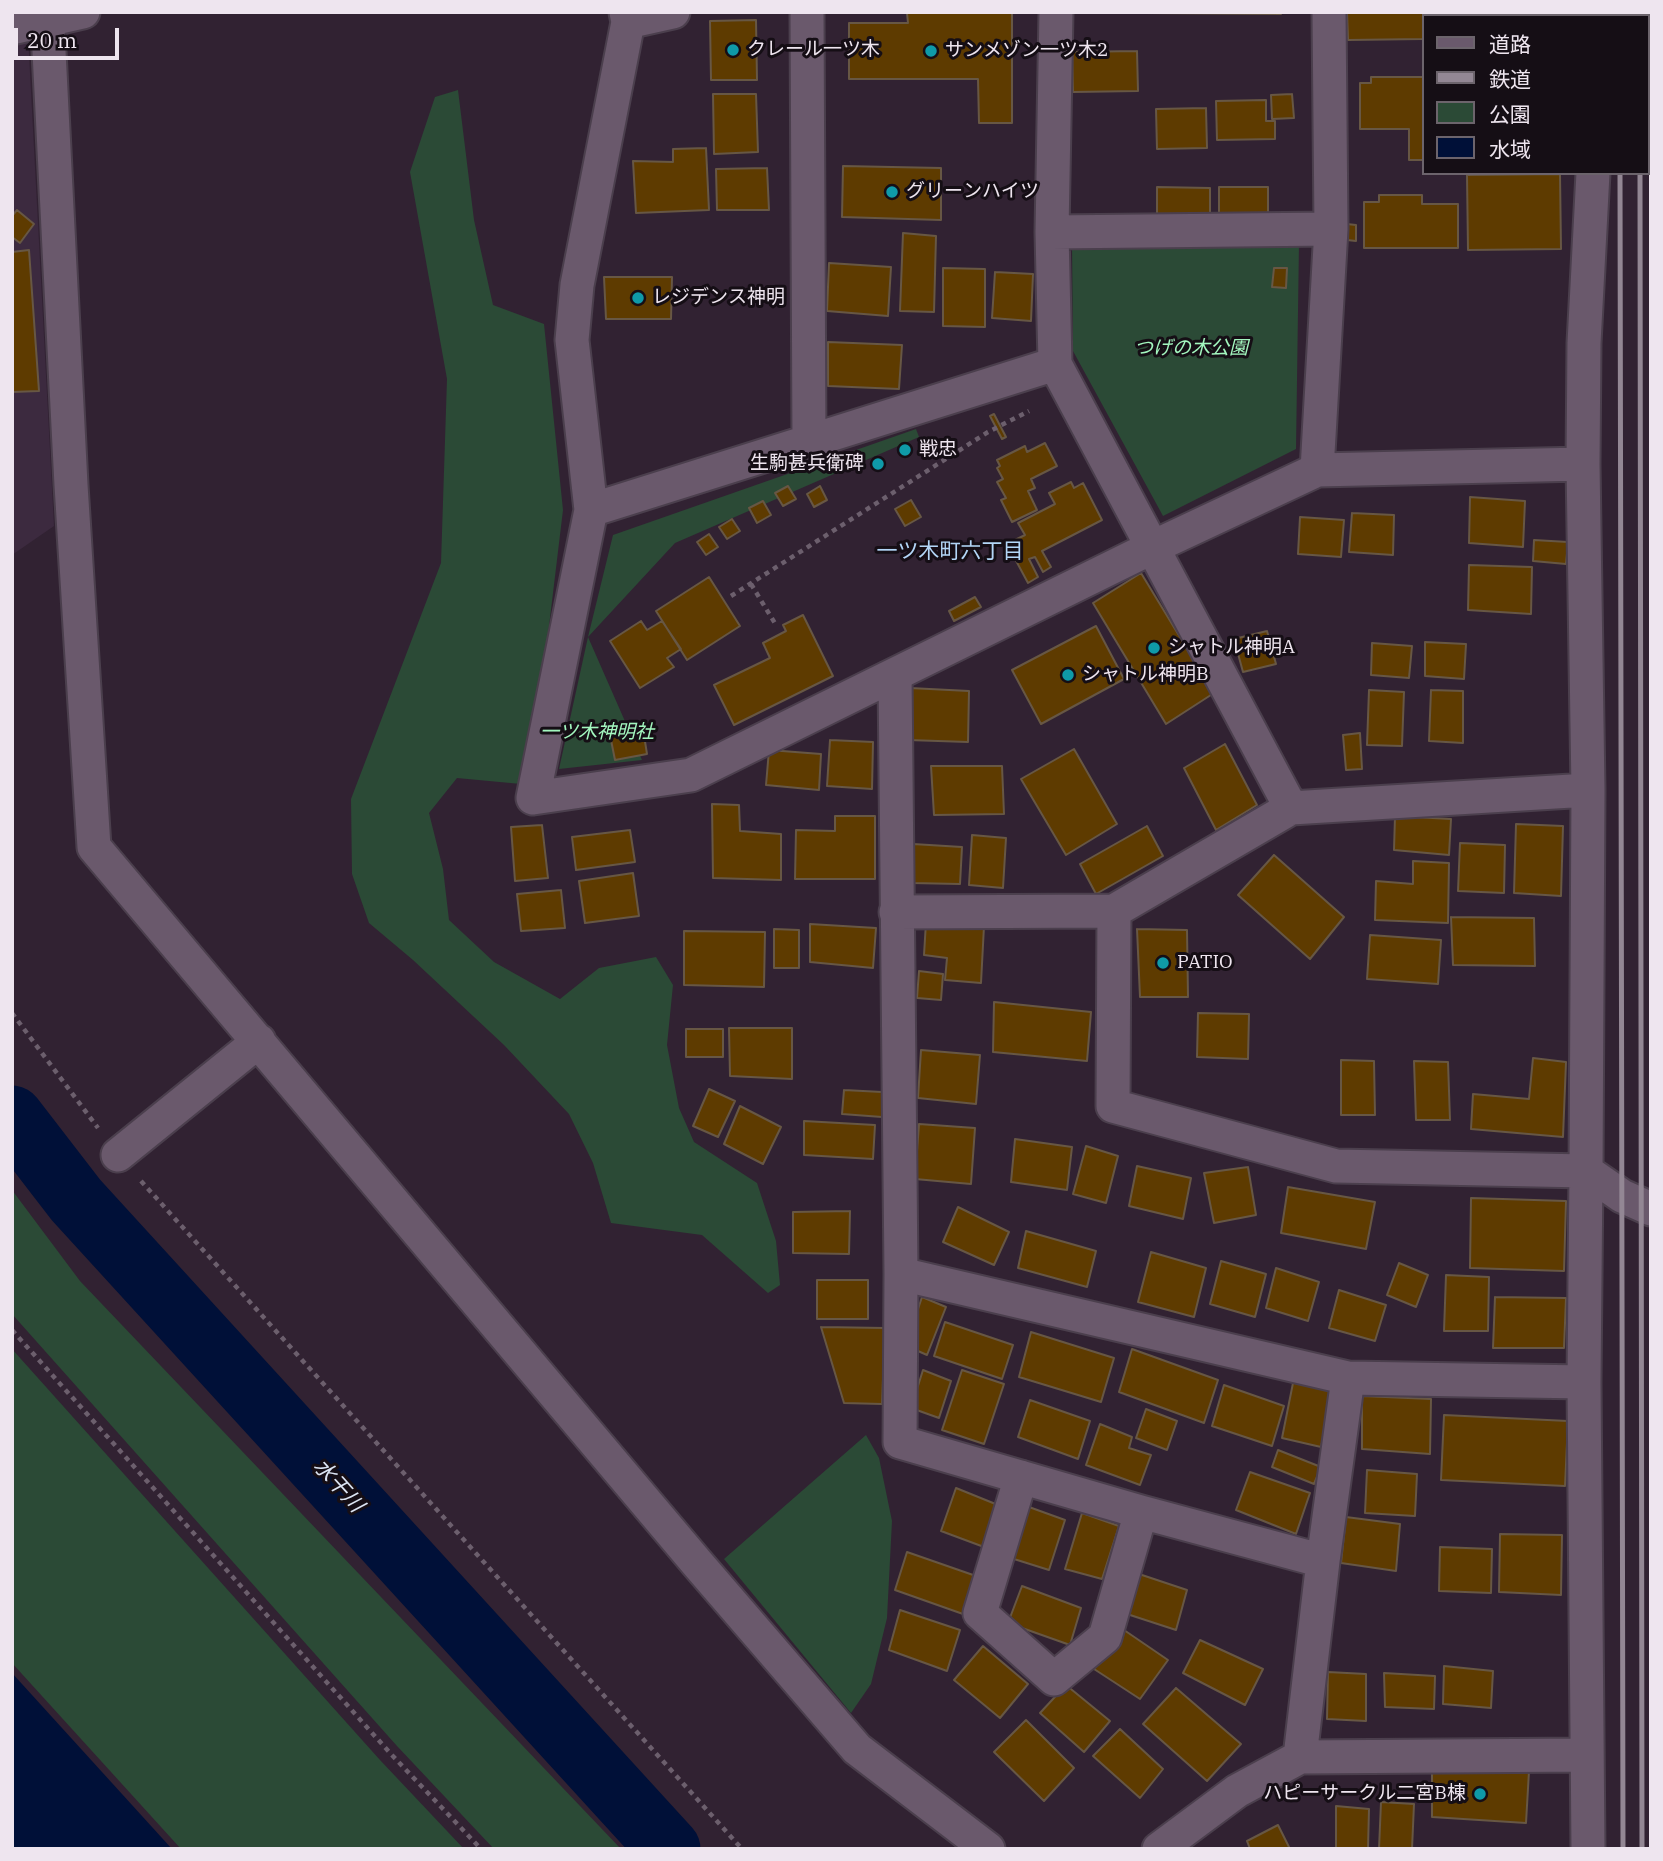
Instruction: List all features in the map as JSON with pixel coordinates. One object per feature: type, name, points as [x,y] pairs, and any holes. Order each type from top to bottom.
[{"type":"street","points":[[12,28],[48,16],[83,12]]},
{"type":"street","points":[[673,12],[627,17],[577,285],[572,340],[591,510],[533,798],[691,775],[1153,547],[1317,470],[1583,464]]},
{"type":"street","points":[[807,12],[809,442]]},
{"type":"street","points":[[1056,12],[1052,232],[1062,377],[1291,808]]},
{"type":"street","points":[[1317,470],[1331,229],[1329,12]]},
{"type":"street","points":[[48,16],[71,485],[94,847],[857,1749],[988,1849]]},
{"type":"street","points":[[1588,1849],[1584,1382],[1588,790],[1583,464],[1584,343],[1593,175]]},
{"type":"street","points":[[1052,232],[1331,229]]},
{"type":"street","points":[[591,510],[809,442],[1062,377]]},
{"type":"street","points":[[895,675],[900,1442],[1141,1512],[1323,1561]]},
{"type":"street","points":[[896,912],[1114,911],[1291,808],[1588,790]]},
{"type":"street","points":[[1114,911],[1113,1106],[1336,1167],[1586,1171],[1622,1196],[1651,1209]]},
{"type":"street","points":[[118,1155],[259,1041]]},
{"type":"street","points":[[901,1274],[1348,1378],[1584,1382]]},
{"type":"street","points":[[1300,1757],[1348,1378]]},
{"type":"street","points":[[1021,1477],[980,1613],[1055,1679],[1105,1637],[1141,1512]]},
{"type":"street","points":[[1159,1849],[1237,1791],[1300,1757],[1586,1755]]},
{"type":"path","points":[[731,596],[988,432],[1062,377]]},
{"type":"path","points":[[751,584],[776,625]]},
{"type":"path","points":[[12,1013],[118,1155],[742,1849]]},
{"type":"path","points":[[12,1331],[390,1753],[481,1849]]},
{"type":"shaded area","points":[[28,35],[54,526],[12,555],[12,38]]},
{"type":"green space","points":[[458,90],[474,220],[493,305],[544,324],[563,510],[533,759],[521,784],[457,778],[429,813],[443,869],[449,920],[494,962],[560,999],[599,968],[656,957],[673,985],[667,1045],[679,1108],[694,1142],[757,1183],[776,1241],[780,1285],[768,1293],[702,1235],[611,1223],[593,1163],[569,1114],[504,1045],[369,923],[352,874],[351,799],[441,563],[447,379],[410,172],[435,97]]},
{"type":"green space","name":"つげの木公園","points":[[1072,243],[1299,243],[1296,449],[1163,516],[1073,351]]},
{"type":"green space","points":[[916,429],[919,437],[675,543],[588,637],[613,535]]},
{"type":"green space","name":"一ツ木神明社","points":[[588,637],[642,760],[559,769]]},
{"type":"green space","points":[[12,1190],[80,1281],[621,1849],[494,1849],[397,1746],[12,1314]]},
{"type":"green space","points":[[12,1349],[380,1760],[464,1849],[181,1849],[12,1663]]},
{"type":"green space","points":[[866,1435],[879,1458],[892,1521],[887,1618],[871,1684],[851,1713],[724,1559]]},
{"type":"water","points":[[12,1673],[172,1849],[12,1849]]},
{"type":"building","name":"サンメゾン一ツ木2","points":[[1012,12],[1012,123],[979,123],[978,79],[849,79],[849,23],[908,23],[907,13]]},
{"type":"building","points":[[1281,12],[1281,14],[1144,13]]},
{"type":"building","points":[[1347,12],[1554,12],[1422,14],[1422,39],[1348,40]]},
{"type":"building","name":"クレール一ツ木","points":[[756,20],[757,80],[711,80],[710,21]]},
{"type":"building","points":[[1137,51],[1138,91],[1073,92],[1072,52]]},
{"type":"building","points":[[1371,77],[1422,77],[1422,160],[1409,160],[1409,129],[1360,129],[1360,83],[1371,83]]},
{"type":"building","points":[[713,94],[756,94],[758,152],[714,154]]},
{"type":"building","points":[[1292,94],[1294,118],[1272,119],[1271,95]]},
{"type":"building","points":[[1266,100],[1266,121],[1275,121],[1275,139],[1217,140],[1216,101]]},
{"type":"building","points":[[1206,108],[1207,148],[1157,149],[1156,109]]},
{"type":"building","points":[[706,148],[709,210],[636,213],[633,161],[673,162],[673,149]]},
{"type":"building","name":"グリーンハイツ","points":[[843,166],[941,168],[941,220],[842,217]]},
{"type":"building","points":[[767,168],[769,210],[717,210],[716,169]]},
{"type":"building","points":[[1467,175],[1560,175],[1561,249],[1468,250]]},
{"type":"building","points":[[1157,187],[1210,188],[1210,217],[1157,216]]},
{"type":"building","points":[[1219,187],[1268,187],[1268,218],[1219,218]]},
{"type":"building","points":[[1379,195],[1422,195],[1422,204],[1458,204],[1458,248],[1364,248],[1364,202],[1379,202]]},
{"type":"building","points":[[17,210],[34,224],[20,243],[12,237],[12,216]]},
{"type":"building","points":[[1347,224],[1356,225],[1356,241],[1347,240]]},
{"type":"building","points":[[903,233],[936,236],[934,312],[900,311]]},
{"type":"building","points":[[29,250],[39,391],[12,392],[12,252]]},
{"type":"building","points":[[829,263],[891,267],[888,316],[827,311]]},
{"type":"building","points":[[943,268],[985,269],[985,327],[943,326]]},
{"type":"building","points":[[1274,268],[1287,268],[1286,288],[1272,287]]},
{"type":"building","points":[[995,272],[1033,274],[1031,321],[992,318]]},
{"type":"building","name":"レジデンス神明","points":[[604,277],[672,277],[671,319],[606,319]]},
{"type":"building","points":[[828,342],[902,345],[899,389],[828,386]]},
{"type":"building","points":[[994,414],[1006,437],[1002,439],[990,416]]},
{"type":"building","points":[[1045,443],[1057,466],[1031,479],[1035,488],[1028,491],[1037,510],[1012,522],[1001,500],[1006,498],[997,482],[1003,479],[997,468],[1000,466],[997,460],[1025,446],[1027,452]]},
{"type":"building","points":[[1071,482],[1074,488],[1083,483],[1102,520],[1042,551],[1051,567],[1043,572],[1035,557],[1029,559],[1038,577],[1028,583],[1007,544],[1025,535],[1018,523],[1055,504],[1049,493]]},
{"type":"building","points":[[788,486],[796,499],[783,506],[775,493]]},
{"type":"building","points":[[820,486],[827,500],[814,507],[807,494]]},
{"type":"building","points":[[1470,497],[1525,501],[1523,547],[1469,543]]},
{"type":"building","points":[[911,500],[921,517],[905,526],[895,509]]},
{"type":"building","points":[[763,501],[771,515],[757,523],[749,508]]},
{"type":"building","points":[[1352,513],[1394,515],[1393,555],[1349,552]]},
{"type":"building","points":[[1300,517],[1344,520],[1341,557],[1298,554]]},
{"type":"building","points":[[732,519],[740,531],[727,539],[719,527]]},
{"type":"building","points":[[709,534],[718,547],[706,555],[697,542]]},
{"type":"building","points":[[1534,540],[1568,542],[1566,564],[1533,561]]},
{"type":"building","points":[[1469,565],[1532,567],[1531,614],[1468,610]]},
{"type":"building","name":"シャトル神明A","points":[[1141,573],[1214,693],[1166,724],[1093,603]]},
{"type":"building","points":[[709,577],[740,626],[687,660],[656,611]]},
{"type":"building","points":[[975,597],[981,607],[954,621],[949,611]]},
{"type":"building","points":[[803,615],[833,676],[734,725],[714,685],[770,658],[763,643],[786,631],[783,625]]},
{"type":"building","points":[[641,621],[647,630],[662,621],[681,649],[667,658],[674,667],[640,688],[610,641]]},
{"type":"building","name":"シャトル神明B","points":[[1096,626],[1124,679],[1041,724],[1012,670]]},
{"type":"building","points":[[1267,631],[1276,664],[1243,672],[1234,639]]},
{"type":"building","points":[[1425,642],[1466,644],[1464,679],[1425,676]]},
{"type":"building","points":[[1372,643],[1412,646],[1409,678],[1371,675]]},
{"type":"building","points":[[910,688],[969,691],[968,742],[908,740]]},
{"type":"building","points":[[1369,690],[1404,692],[1402,746],[1367,745]]},
{"type":"building","points":[[1431,690],[1463,691],[1463,743],[1429,741]]},
{"type":"building","points":[[643,729],[647,754],[615,760],[610,735]]},
{"type":"building","points":[[1360,733],[1362,769],[1346,770],[1343,735]]},
{"type":"building","points":[[830,740],[873,742],[872,789],[827,786]]},
{"type":"building","points":[[1225,744],[1257,805],[1216,830],[1184,768]]},
{"type":"building","points":[[1074,749],[1117,824],[1066,855],[1021,779]]},
{"type":"building","points":[[769,750],[821,754],[819,790],[766,785]]},
{"type":"building","points":[[931,766],[1002,766],[1004,814],[934,815]]},
{"type":"building","points":[[712,804],[739,805],[740,831],[781,834],[781,880],[713,878]]},
{"type":"building","points":[[835,816],[875,816],[875,879],[795,879],[796,830],[835,831]]},
{"type":"building","points":[[1395,816],[1451,819],[1449,855],[1394,850]]},
{"type":"building","points":[[1516,824],[1563,826],[1561,896],[1514,893]]},
{"type":"building","points":[[542,825],[548,878],[515,881],[511,827]]},
{"type":"building","points":[[1147,826],[1163,856],[1096,894],[1080,864]]},
{"type":"building","points":[[630,830],[635,862],[576,870],[572,837]]},
{"type":"building","points":[[972,835],[1006,838],[1003,888],[969,885]]},
{"type":"building","points":[[1460,843],[1505,845],[1504,893],[1458,891]]},
{"type":"building","points":[[913,844],[962,847],[960,884],[911,883]]},
{"type":"building","points":[[1274,855],[1344,917],[1310,959],[1238,895]]},
{"type":"building","points":[[1413,861],[1449,863],[1448,923],[1375,920],[1376,881],[1413,884]]},
{"type":"building","points":[[633,873],[639,916],[585,923],[579,881]]},
{"type":"building","points":[[561,890],[565,928],[521,931],[517,894]]},
{"type":"building","points":[[1451,917],[1534,918],[1535,966],[1453,965]]},
{"type":"building","points":[[926,922],[984,926],[981,983],[945,980],[947,958],[924,955]]},
{"type":"building","points":[[810,924],[876,928],[873,968],[810,962]]},
{"type":"building","points":[[774,929],[799,930],[799,968],[774,968]]},
{"type":"building","name":"PATIO","points":[[1137,929],[1187,930],[1188,997],[1140,997]]},
{"type":"building","points":[[684,931],[765,932],[764,987],[684,985]]},
{"type":"building","points":[[1370,935],[1441,940],[1438,984],[1367,979]]},
{"type":"building","points":[[919,971],[943,974],[941,1000],[917,998]]},
{"type":"building","points":[[994,1002],[1091,1012],[1087,1061],[993,1052]]},
{"type":"building","points":[[1198,1013],[1249,1014],[1248,1059],[1197,1057]]},
{"type":"building","points":[[729,1028],[792,1028],[792,1079],[730,1076]]},
{"type":"building","points":[[686,1029],[723,1029],[723,1057],[686,1057]]},
{"type":"building","points":[[921,1050],[980,1055],[976,1104],[918,1098]]},
{"type":"building","points":[[1533,1058],[1566,1062],[1563,1137],[1471,1129],[1473,1094],[1529,1099]]},
{"type":"building","points":[[1341,1060],[1374,1061],[1375,1115],[1341,1115]]},
{"type":"building","points":[[1414,1061],[1448,1062],[1450,1120],[1416,1120]]},
{"type":"building","points":[[709,1089],[735,1101],[718,1137],[693,1126]]},
{"type":"building","points":[[844,1090],[882,1092],[882,1117],[842,1114]]},
{"type":"building","points":[[740,1106],[781,1127],[763,1164],[724,1144]]},
{"type":"building","points":[[804,1121],[875,1125],[873,1159],[804,1155]]},
{"type":"building","points":[[919,1124],[975,1128],[971,1184],[915,1179]]},
{"type":"building","points":[[1015,1139],[1072,1147],[1067,1190],[1011,1182]]},
{"type":"building","points":[[1086,1146],[1118,1156],[1106,1203],[1073,1194]]},
{"type":"building","points":[[1137,1166],[1191,1178],[1183,1219],[1129,1206]]},
{"type":"building","points":[[1248,1167],[1256,1215],[1214,1223],[1204,1173]]},
{"type":"building","points":[[1288,1187],[1375,1202],[1366,1249],[1281,1233]]},
{"type":"building","points":[[1471,1198],[1566,1201],[1564,1271],[1470,1268]]},
{"type":"building","points":[[958,1207],[1009,1232],[994,1265],[943,1242]]},
{"type":"building","points":[[850,1211],[849,1254],[793,1253],[793,1212]]},
{"type":"building","points":[[1026,1231],[1096,1251],[1087,1287],[1018,1268]]},
{"type":"building","points":[[1151,1252],[1206,1268],[1194,1317],[1138,1302]]},
{"type":"building","points":[[1221,1261],[1266,1274],[1255,1317],[1210,1304]]},
{"type":"building","points":[[1399,1263],[1428,1275],[1416,1307],[1387,1295]]},
{"type":"building","points":[[1276,1268],[1319,1282],[1308,1321],[1266,1308]]},
{"type":"building","points":[[1446,1275],[1489,1277],[1488,1331],[1444,1331]]},
{"type":"building","points":[[817,1280],[868,1280],[868,1319],[817,1319]]},
{"type":"building","points":[[1339,1290],[1386,1305],[1375,1341],[1329,1328]]},
{"type":"building","points":[[922,1297],[946,1307],[927,1355],[918,1351],[917,1312]]},
{"type":"building","points":[[1495,1297],[1566,1298],[1564,1348],[1493,1348]]},
{"type":"building","points":[[945,1322],[1013,1345],[1002,1379],[934,1356]]},
{"type":"building","points":[[821,1327],[885,1328],[882,1404],[844,1403]]},
{"type":"building","points":[[1031,1332],[1114,1358],[1101,1402],[1019,1377]]},
{"type":"building","points":[[1132,1349],[1218,1380],[1204,1423],[1119,1392]]},
{"type":"building","points":[[923,1370],[951,1381],[939,1418],[911,1408]]},
{"type":"building","points":[[962,1370],[1004,1384],[984,1444],[942,1430]]},
{"type":"building","points":[[1294,1378],[1334,1387],[1321,1447],[1282,1438]]},
{"type":"building","points":[[1224,1385],[1284,1406],[1272,1446],[1212,1426]]},
{"type":"building","points":[[1362,1396],[1431,1399],[1430,1454],[1362,1449]]},
{"type":"building","points":[[1030,1400],[1090,1421],[1078,1459],[1018,1437]]},
{"type":"building","points":[[1146,1409],[1177,1421],[1167,1450],[1136,1438]]},
{"type":"building","points":[[1444,1415],[1568,1421],[1565,1486],[1441,1480]]},
{"type":"building","points":[[1100,1424],[1132,1437],[1129,1448],[1151,1455],[1140,1485],[1086,1465]]},
{"type":"building","points":[[1278,1450],[1321,1467],[1314,1484],[1272,1467]]},
{"type":"building","points":[[1367,1470],[1417,1474],[1415,1516],[1365,1513]]},
{"type":"building","points":[[1250,1472],[1310,1493],[1296,1534],[1236,1510]]},
{"type":"building","points":[[956,1488],[998,1505],[984,1547],[941,1531]]},
{"type":"building","points":[[1029,1507],[1065,1520],[1049,1570],[1014,1559]]},
{"type":"building","points":[[1082,1513],[1119,1526],[1102,1579],[1065,1569]]},
{"type":"building","points":[[1346,1517],[1400,1524],[1396,1571],[1341,1563]]},
{"type":"building","points":[[1500,1534],[1562,1535],[1561,1595],[1499,1592]]},
{"type":"building","points":[[1440,1547],[1492,1549],[1491,1593],[1439,1591]]},
{"type":"building","points":[[907,1552],[976,1576],[963,1614],[895,1590]]},
{"type":"building","points":[[1139,1574],[1187,1590],[1176,1630],[1127,1614]]},
{"type":"building","points":[[1022,1586],[1081,1608],[1070,1645],[1008,1623]]},
{"type":"building","points":[[900,1610],[960,1630],[947,1671],[889,1650]]},
{"type":"building","points":[[1124,1630],[1168,1660],[1140,1699],[1094,1669]]},
{"type":"building","points":[[1200,1640],[1263,1669],[1245,1705],[1183,1673]]},
{"type":"building","points":[[983,1646],[1028,1684],[1000,1718],[954,1680]]},
{"type":"building","points":[[1444,1666],[1493,1671],[1491,1708],[1443,1704]]},
{"type":"building","points":[[1328,1672],[1366,1674],[1366,1721],[1327,1719]]},
{"type":"building","points":[[1384,1673],[1435,1676],[1434,1709],[1385,1707]]},
{"type":"building","points":[[1066,1685],[1110,1721],[1084,1752],[1040,1713]]},
{"type":"building","points":[[1176,1688],[1241,1744],[1207,1781],[1143,1724]]},
{"type":"building","points":[[1026,1720],[1074,1768],[1044,1801],[994,1752]]},
{"type":"building","points":[[1120,1729],[1163,1769],[1140,1798],[1093,1756]]},
{"type":"building","name":"ハピーサークル二宮B棟","points":[[1432,1765],[1529,1771],[1526,1823],[1432,1817]]},
{"type":"building","points":[[1381,1802],[1414,1804],[1412,1849],[1379,1849]]},
{"type":"building","points":[[1336,1806],[1369,1809],[1368,1849],[1336,1849]]},
{"type":"building","points":[[1278,1825],[1290,1849],[1250,1849],[1247,1841]]},
{"type":"waterway","name":"水干川","points":[[12,1117],[76,1200],[669,1849]]},
{"type":"railway","points":[[1620,175],[1623,1849]]},
{"type":"railway","points":[[1640,175],[1642,1849]]},
{"type":"place","name":"クレール一ツ木","points":[[733,50]]},
{"type":"place","name":"サンメゾン一ツ木2","points":[[931,51]]},
{"type":"place","name":"グリーンハイツ","points":[[892,192]]},
{"type":"place","name":"レジデンス神明","points":[[638,298]]},
{"type":"place","name":"戦忠","points":[[905,450]]},
{"type":"place","name":"生駒甚兵衛碑","points":[[878,464]]},
{"type":"place","name":"シャトル神明A","points":[[1154,648]]},
{"type":"place","name":"シャトル神明B","points":[[1068,675]]},
{"type":"place","name":"PATIO","points":[[1163,963]]},
{"type":"place","name":"ハピーサークル二宮B棟","points":[[1480,1794]]},
{"type":"district","name":"一ツ木町六丁目","points":[[950,552]]}]
